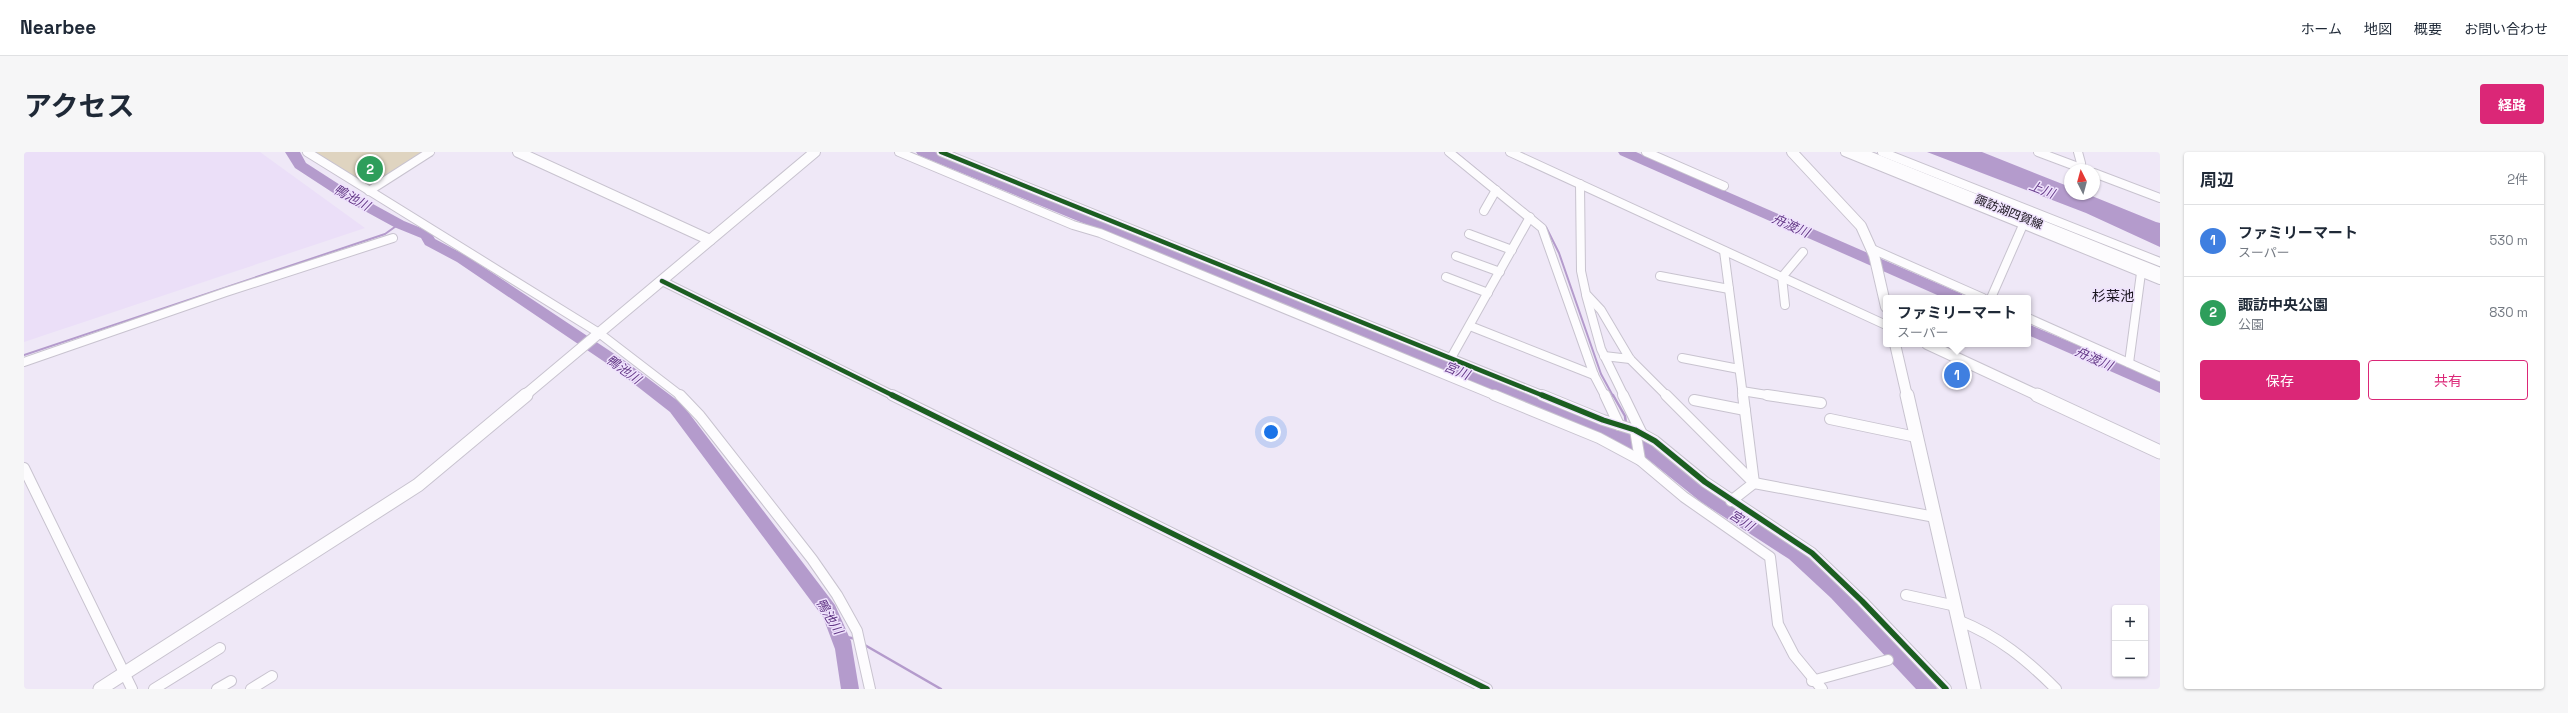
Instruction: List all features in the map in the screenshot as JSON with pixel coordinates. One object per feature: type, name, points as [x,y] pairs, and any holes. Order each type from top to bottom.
[{"type":"street","points":[[307,152],[598,334],[674,389],[700,416],[812,559],[840,600],[857,631],[870,689]]},
{"type":"street","points":[[369,191],[430,152]]},
{"type":"street","points":[[518,152],[710,240]]},
{"type":"street","points":[[100,689],[406,493],[815,152]]},
{"type":"street","points":[[899,152],[1073,225],[1100,233],[1599,438],[1639,458],[1684,497],[1770,557],[1776,616],[1781,630],[1812,681],[1822,689]]},
{"type":"street","points":[[941,152],[1637,433],[1731,501],[1812,553],[1862,601],[1946,689]]},
{"type":"street","points":[[1449,152],[1542,228],[1594,375],[1613,410],[1619,425]]},
{"type":"street","points":[[1510,152],[1883,324]]},
{"type":"street","points":[[1646,152],[1724,186]]},
{"type":"street","points":[[1792,152],[1809,173],[1858,222],[1873,251],[1883,295]]},
{"type":"street","points":[[1845,152],[2160,280]]},
{"type":"street","name":"諏訪湖四賀線","points":[[1858,152],[2160,273]]},
{"type":"street","points":[[1882,152],[2160,262]]},
{"type":"street","points":[[2038,152],[2075,164]]},
{"type":"street","points":[[2078,152],[2083,164]]},
{"type":"street","points":[[2100,175],[2160,198]]},
{"type":"street","points":[[1580,184],[1581,271],[1592,323],[1604,356],[1636,417],[1639,458]]},
{"type":"street","points":[[1484,211],[1496,190]]},
{"type":"street","points":[[1451,358],[1530,217]]},
{"type":"street","points":[[1992,295],[2023,225]]},
{"type":"street","points":[[1469,234],[1512,250]]},
{"type":"street","points":[[24,362],[226,292],[393,238]]},
{"type":"street","points":[[1724,251],[1754,483]]},
{"type":"street","points":[[1873,251],[1976,295]]},
{"type":"street","points":[[1785,305],[1782,277],[1804,252]]},
{"type":"street","points":[[1456,256],[1500,272]]},
{"type":"street","points":[[2129,362],[2141,272]]},
{"type":"street","points":[[1660,276],[1729,289]]},
{"type":"street","points":[[1446,277],[1488,292]]},
{"type":"street","points":[[662,281],[1487,689]]},
{"type":"street","points":[[1586,294],[1601,310],[1630,359],[1754,483],[1935,517]]},
{"type":"street","points":[[2031,319],[2160,376]]},
{"type":"street","points":[[1470,326],[1594,375]]},
{"type":"street","points":[[1896,347],[1960,621],[1974,689]]},
{"type":"street","points":[[1933,347],[2160,452]]},
{"type":"street","points":[[1604,356],[1630,359]]},
{"type":"street","points":[[1682,358],[1739,369]]},
{"type":"street","points":[[1742,391],[1821,403]]},
{"type":"street","points":[[1694,400],[1744,410]]},
{"type":"street","points":[[1830,419],[1916,437]]},
{"type":"street","points":[[24,468],[132,689]]},
{"type":"street","points":[[1731,501],[1754,483]]},
{"type":"street","points":[[1906,595],[1956,606]]},
{"type":"street","points":[[1960,621],[1982,629],[2018,652],[2056,689]]},
{"type":"street","points":[[154,689],[220,648]]},
{"type":"street","points":[[1812,681],[1888,660]]},
{"type":"street","points":[[251,689],[272,676]]},
{"type":"street","points":[[217,689],[231,681]]},
{"type":"shaded area","points":[[24,152],[260,152],[365,228],[24,342]]},
{"type":"shaded area","points":[[315,152],[425,152],[373,186],[364,185]]},
{"type":"water","name":"上川","points":[[1927,152],[1982,152],[2064,185],[2064,200],[2100,199],[2160,223],[2160,247],[2086,213]]},
{"type":"waterway","name":"鴨池川","points":[[292,152],[299,159],[300,165],[346,195],[386,215],[399,224],[426,235],[430,242],[462,259],[620,365],[676,408],[829,611],[842,641],[850,689]]},
{"type":"waterway","name":"宮川","points":[[923,152],[1623,438],[1656,456],[1707,497],[1795,554],[1837,592],[1928,689]]},
{"type":"waterway","points":[[1455,152],[1546,227],[1559,253],[1601,374],[1613,396]]},
{"type":"waterway","name":"舟渡川","points":[[1625,152],[1950,295]]},
{"type":"waterway","points":[[24,355],[385,234],[399,224]]},
{"type":"waterway","name":"舟渡川","points":[[2031,330],[2160,387]]},
{"type":"waterway","points":[[1613,395],[1625,416],[1626,424]]},
{"type":"waterway","points":[[1623,438],[1625,429]]},
{"type":"waterway","points":[[842,636],[856,639]]},
{"type":"waterway","points":[[863,644],[941,689]]},
{"type":"cycle path","points":[[941,152],[1314,301],[1603,420],[1635,430],[1655,441],[1705,482],[1812,553],[1862,601],[1946,689]]},
{"type":"cycle path","points":[[662,281],[1487,689]]},
{"type":"place","name":"諏訪中央公園","points":[[370,169]]},
{"type":"place","name":"ファミリーマート","points":[[1957,375]]},
{"type":"district","name":"杉菜池","points":[[2113,296]]}]
